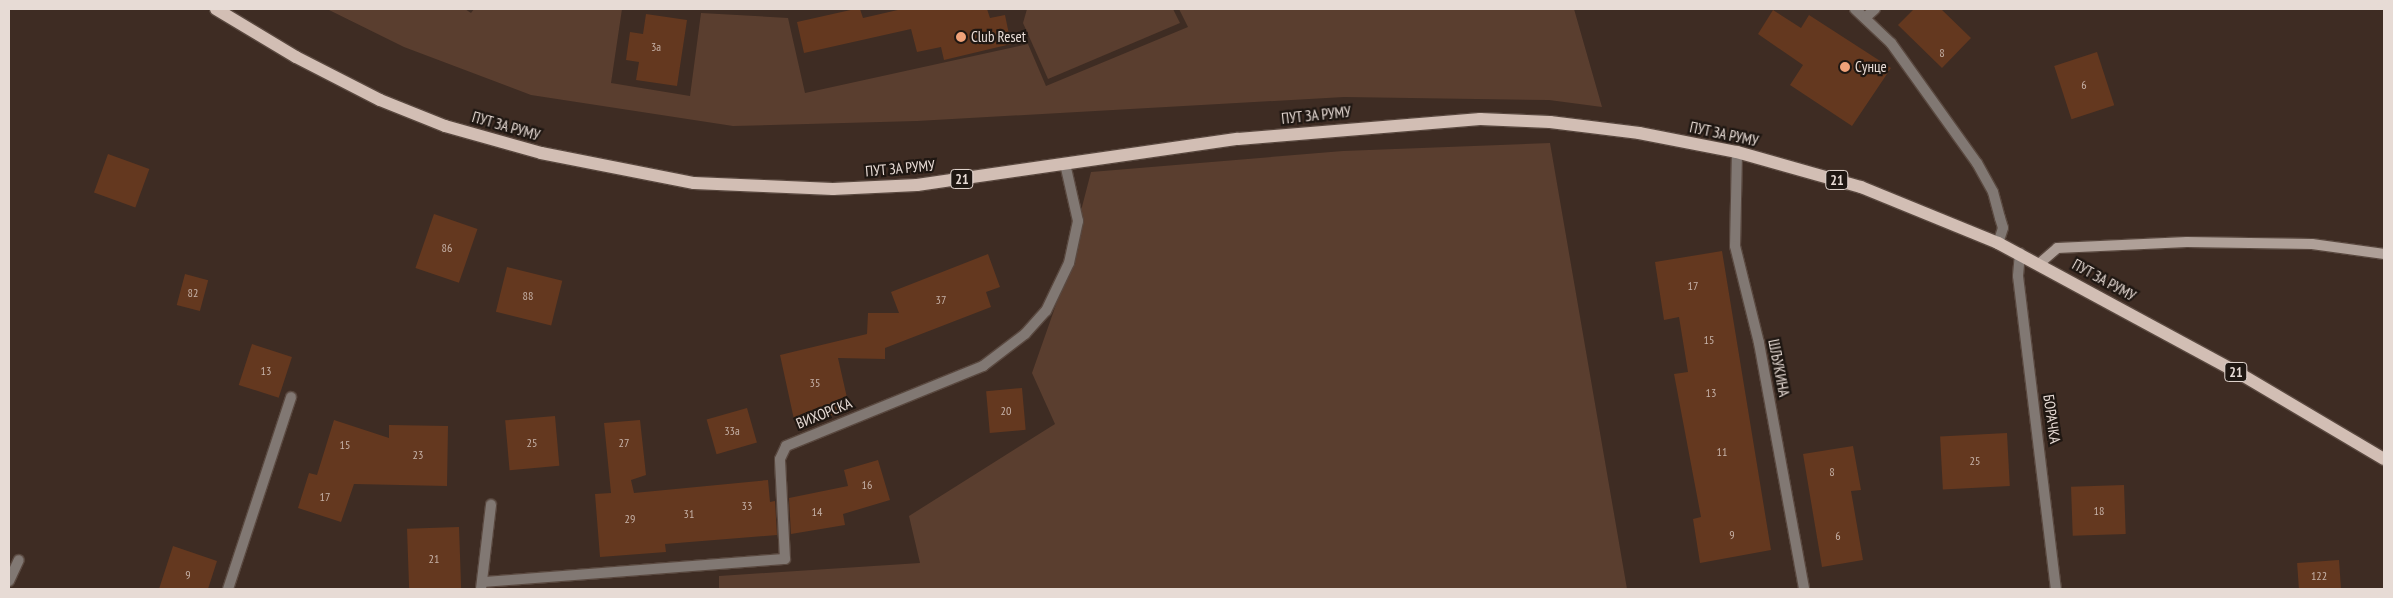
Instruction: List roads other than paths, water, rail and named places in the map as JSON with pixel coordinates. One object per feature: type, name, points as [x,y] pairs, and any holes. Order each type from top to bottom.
[{"type":"main road","name":"ПУТ ЗА РУМУ","points":[[216,9],[296,57],[389,104],[445,126],[619,170],[721,185],[833,189],[917,185],[1326,129],[1480,120],[1550,122],[1639,133],[1737,152],[1861,187],[1998,243],[2040,263],[2384,459]]},
{"type":"main road","points":[[2040,263],[2056,248],[2187,242],[2312,244],[2384,254]]},
{"type":"street","points":[[1855,9],[1866,16],[1891,43],[1977,163],[1993,192],[2003,228],[1998,243]]},
{"type":"street","points":[[1866,16],[1875,9]]},
{"type":"street","name":"ШЉУКИНА","points":[[1737,152],[1735,246],[1759,343],[1804,589]]},
{"type":"street","name":"ВИХОРСКА","points":[[492,505],[482,586],[786,559],[780,459],[786,446],[983,366],[1024,334],[1046,311],[1069,263],[1078,221],[1065,164]]},
{"type":"street","name":"БОРАЧКА","points":[[2020,254],[2018,270],[2056,589]]},
{"type":"street","points":[[228,589],[291,398]]},
{"type":"street","points":[[9,581],[19,560]]},
{"type":"place","name":"Club Reset","points":[[961,37]]},
{"type":"place","name":"Сунце","points":[[1845,67]]}]
